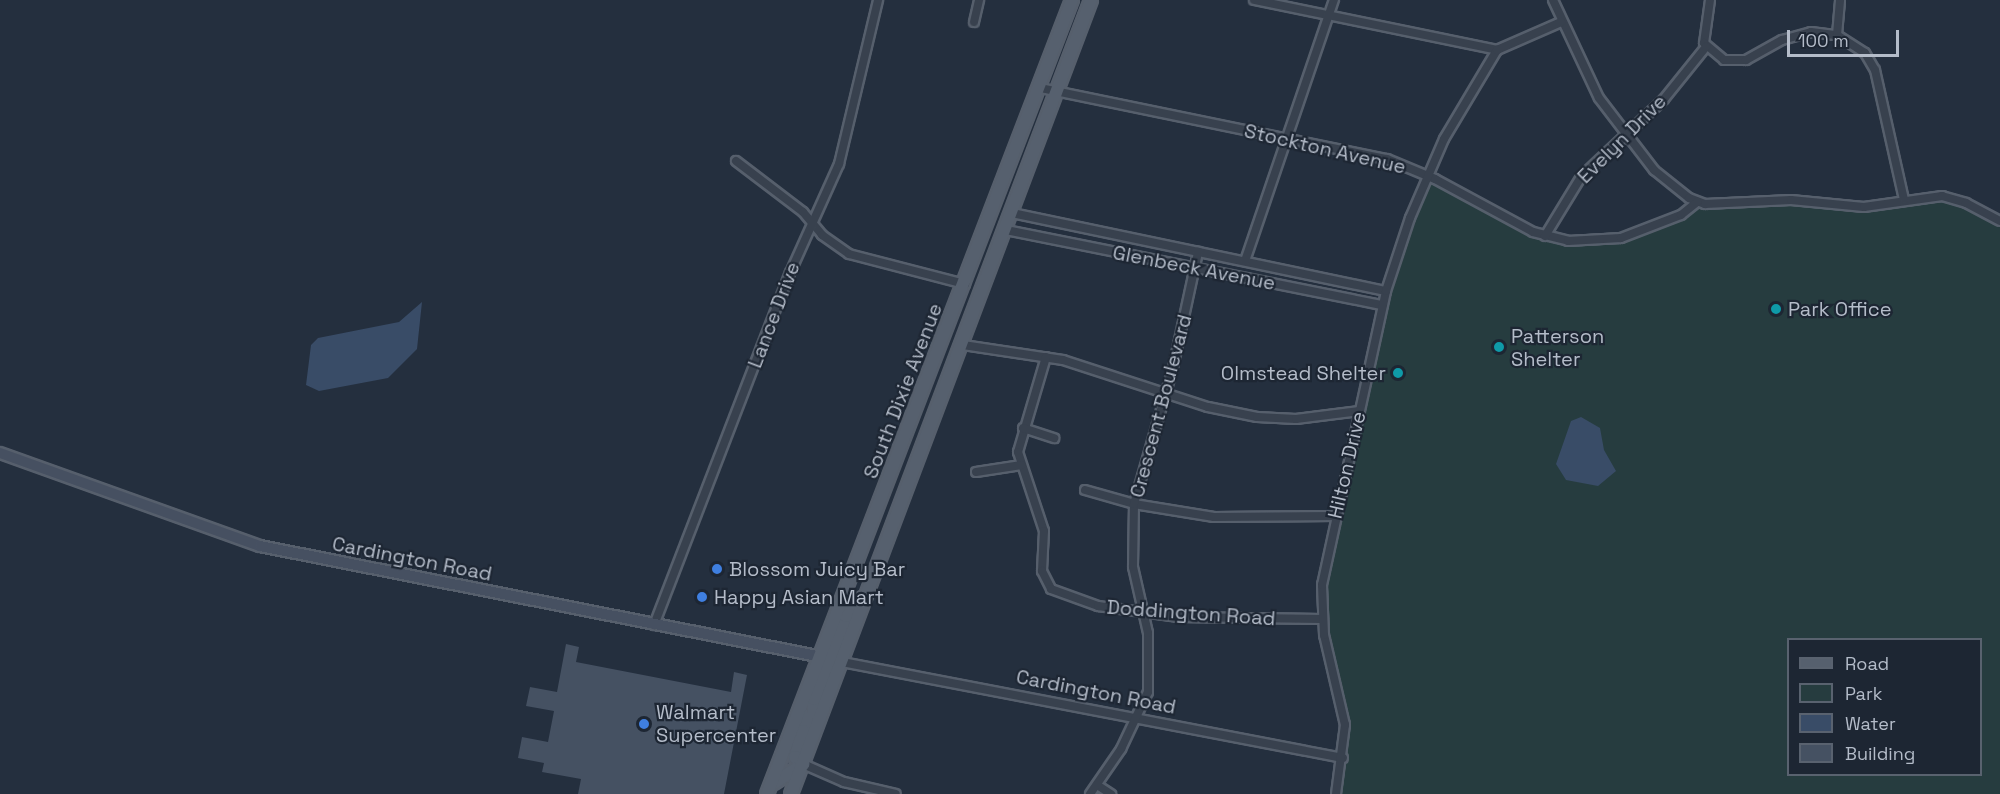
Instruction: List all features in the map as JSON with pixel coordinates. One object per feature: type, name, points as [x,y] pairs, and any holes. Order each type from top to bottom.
[{"type":"main road","name":"South Dixie Avenue","points":[[791,794],[814,733],[830,659],[965,284],[1072,0]]},
{"type":"main road","name":"South Dixie Avenue","points":[[769,790],[801,709],[867,596],[1091,0]]},
{"type":"main road","points":[[769,790],[781,774],[803,764],[795,758],[803,731],[801,709]]},
{"type":"street","name":"Lance Drive","points":[[654,625],[844,146],[878,0]]},
{"type":"street","points":[[974,22],[979,0]]},
{"type":"street","points":[[1254,0],[1497,50],[1561,22]]},
{"type":"street","points":[[1245,261],[1334,0]]},
{"type":"street","points":[[1553,0],[1586,77],[1624,134],[1654,170],[1697,202],[1791,200],[1864,207],[1904,200],[1956,199],[2000,222]]},
{"type":"street","points":[[1710,0],[1706,47],[1724,60],[1738,62],[1802,33],[1837,35],[1865,53],[1875,70],[1904,200]]},
{"type":"street","points":[[1837,35],[1840,0]]},
{"type":"street","name":"Evelyn Drive","points":[[1545,236],[1581,177],[1624,134],[1664,99],[1706,47]]},
{"type":"street","name":"Hilton Drive","points":[[1336,794],[1343,758],[1344,710],[1322,619],[1322,585],[1335,516],[1386,291],[1444,139],[1497,50]]},
{"type":"street","name":"Stockton Avenue","points":[[1040,88],[1387,159],[1429,176],[1545,236],[1584,242],[1621,238],[1681,215],[1697,202]]},
{"type":"street","points":[[736,161],[849,254],[965,284]]},
{"type":"street","name":"Glenbeck Avenue","points":[[1012,213],[1386,291]]},
{"type":"street","name":"Glenbeck Avenue","points":[[1006,230],[1383,305]]},
{"type":"street","name":"Crescent Boulevard","points":[[1090,794],[1138,718],[1151,666],[1133,567],[1134,504],[1166,394],[1198,252]]},
{"type":"street","points":[[963,345],[1046,357],[1166,394],[1265,418],[1360,411]]},
{"type":"street","name":"Doddington Road","points":[[1046,357],[1023,428],[1021,465],[1044,531],[1042,571],[1047,585],[1074,600],[1143,612],[1217,620],[1322,619]]},
{"type":"street","points":[[1023,428],[1054,438]]},
{"type":"street","name":"Cardington Road","points":[[0,453],[260,546],[654,625],[1343,758]]},
{"type":"street","points":[[976,472],[1021,465]]},
{"type":"street","points":[[1085,489],[1134,504],[1242,519],[1335,516]]},
{"type":"street","points":[[803,764],[844,782],[896,794]]},
{"type":"street","points":[[1097,785],[1111,794]]},
{"type":"green space","points":[[1429,176],[1533,232],[1596,242],[1681,215],[1697,202],[1762,200],[1852,207],[1942,196],[2000,221],[2000,794],[1336,794],[1345,739],[1321,603],[1386,291]]},
{"type":"water","points":[[422,302],[417,349],[388,378],[319,391],[306,385],[311,345],[318,338],[399,322]]},
{"type":"water","points":[[1581,417],[1600,428],[1604,450],[1616,471],[1598,486],[1566,480],[1556,464],[1571,421]]},
{"type":"building","name":"Walmart Supercenter","points":[[566,644],[579,647],[576,662],[731,692],[734,672],[747,675],[724,794],[578,794],[581,779],[542,772],[544,763],[518,758],[522,737],[548,742],[554,711],[526,706],[530,687],[557,692]]},
{"type":"place","name":"Park Office","points":[[1776,309]]},
{"type":"place","name":"Patterson Shelter","points":[[1499,347]]},
{"type":"place","name":"Olmstead Shelter","points":[[1398,373]]},
{"type":"place","name":"Blossom Juicy Bar","points":[[717,569]]},
{"type":"place","name":"Happy Asian Mart","points":[[702,597]]},
{"type":"place","name":"Walmart Supercenter","points":[[644,724]]}]
